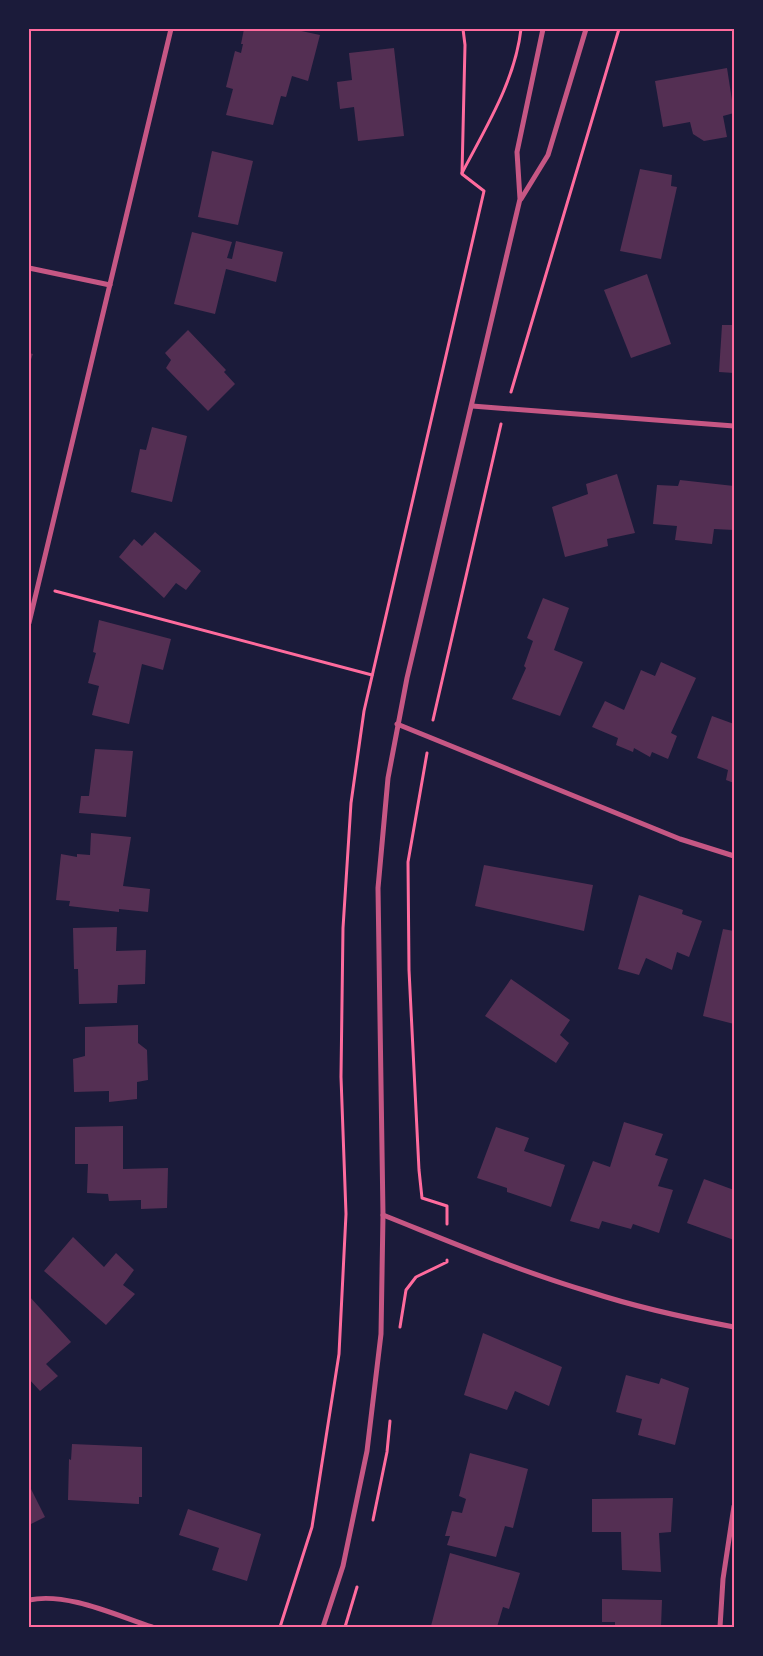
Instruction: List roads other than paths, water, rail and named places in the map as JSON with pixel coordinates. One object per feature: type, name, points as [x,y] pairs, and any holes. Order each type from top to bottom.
[{"type":"street","points":[[29,621],[171,29]]},
{"type":"street","points":[[323,1627],[343,1566],[367,1451],[381,1334],[382,1215],[378,888],[388,778],[397,724],[520,199],[517,152],[543,29]]},
{"type":"street","points":[[520,199],[548,155],[586,29]]},
{"type":"street","points":[[29,268],[110,285]]},
{"type":"street","points":[[472,406],[734,426]]},
{"type":"street","points":[[397,724],[680,839],[734,856]]},
{"type":"street","points":[[382,1215],[479,1254],[590,1293],[734,1327]]},
{"type":"street","points":[[720,1627],[723,1579],[734,1506]]},
{"type":"street","points":[[29,1600],[70,1600],[152,1627]]}]
